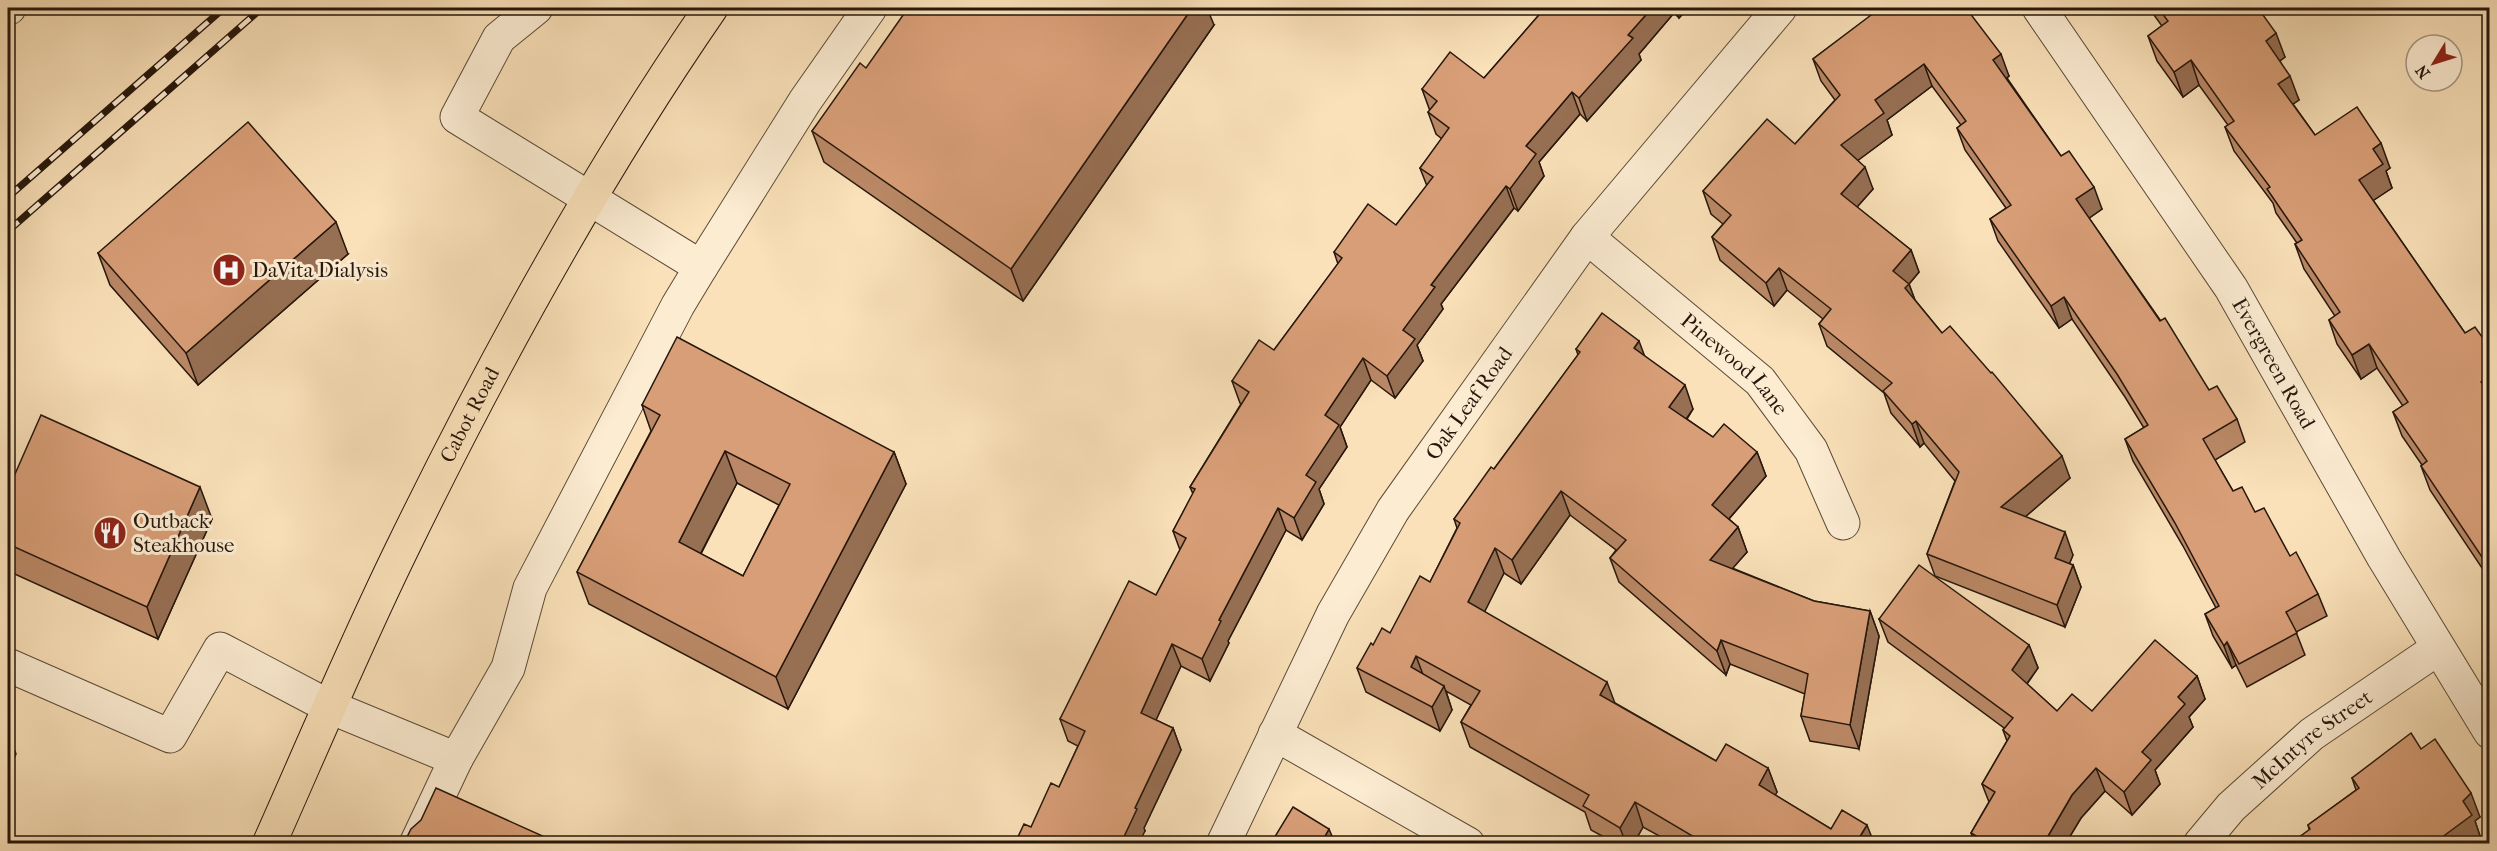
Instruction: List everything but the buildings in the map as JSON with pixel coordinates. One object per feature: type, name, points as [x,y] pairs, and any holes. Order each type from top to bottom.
[{"type":"main road","name":"Cabot Road","points":[[269,843],[401,550],[481,390],[588,199],[679,54],[711,8]]},
{"type":"street","points":[[536,8],[499,39],[457,117],[701,267]]},
{"type":"street","points":[[417,843],[456,759],[508,668],[530,588],[678,305],[805,100],[870,8]]},
{"type":"street","name":"Oak Leaf Road","points":[[1223,843],[1333,614],[1394,510],[1587,237],[1780,8]]},
{"type":"street","name":"Evergreen Road","points":[[2039,8],[2231,288],[2438,649],[2490,732]]},
{"type":"street","name":"Pinewood Lane","points":[[1587,237],[1760,381],[1811,450],[1843,523]]},
{"type":"street","points":[[8,665],[170,736],[220,649],[330,707],[456,759]]},
{"type":"street","name":"McIntyre Street","points":[[2200,843],[2231,807],[2312,734],[2438,649]]},
{"type":"street","points":[[1275,734],[1468,843]]},
{"type":"railway","points":[[8,197],[224,8]]},
{"type":"railway","points":[[8,231],[262,8]]},
{"type":"place","name":"DaVita Dialysis","points":[[229,270]]},
{"type":"place","name":"Outback Steakhouse","points":[[110,533]]}]
